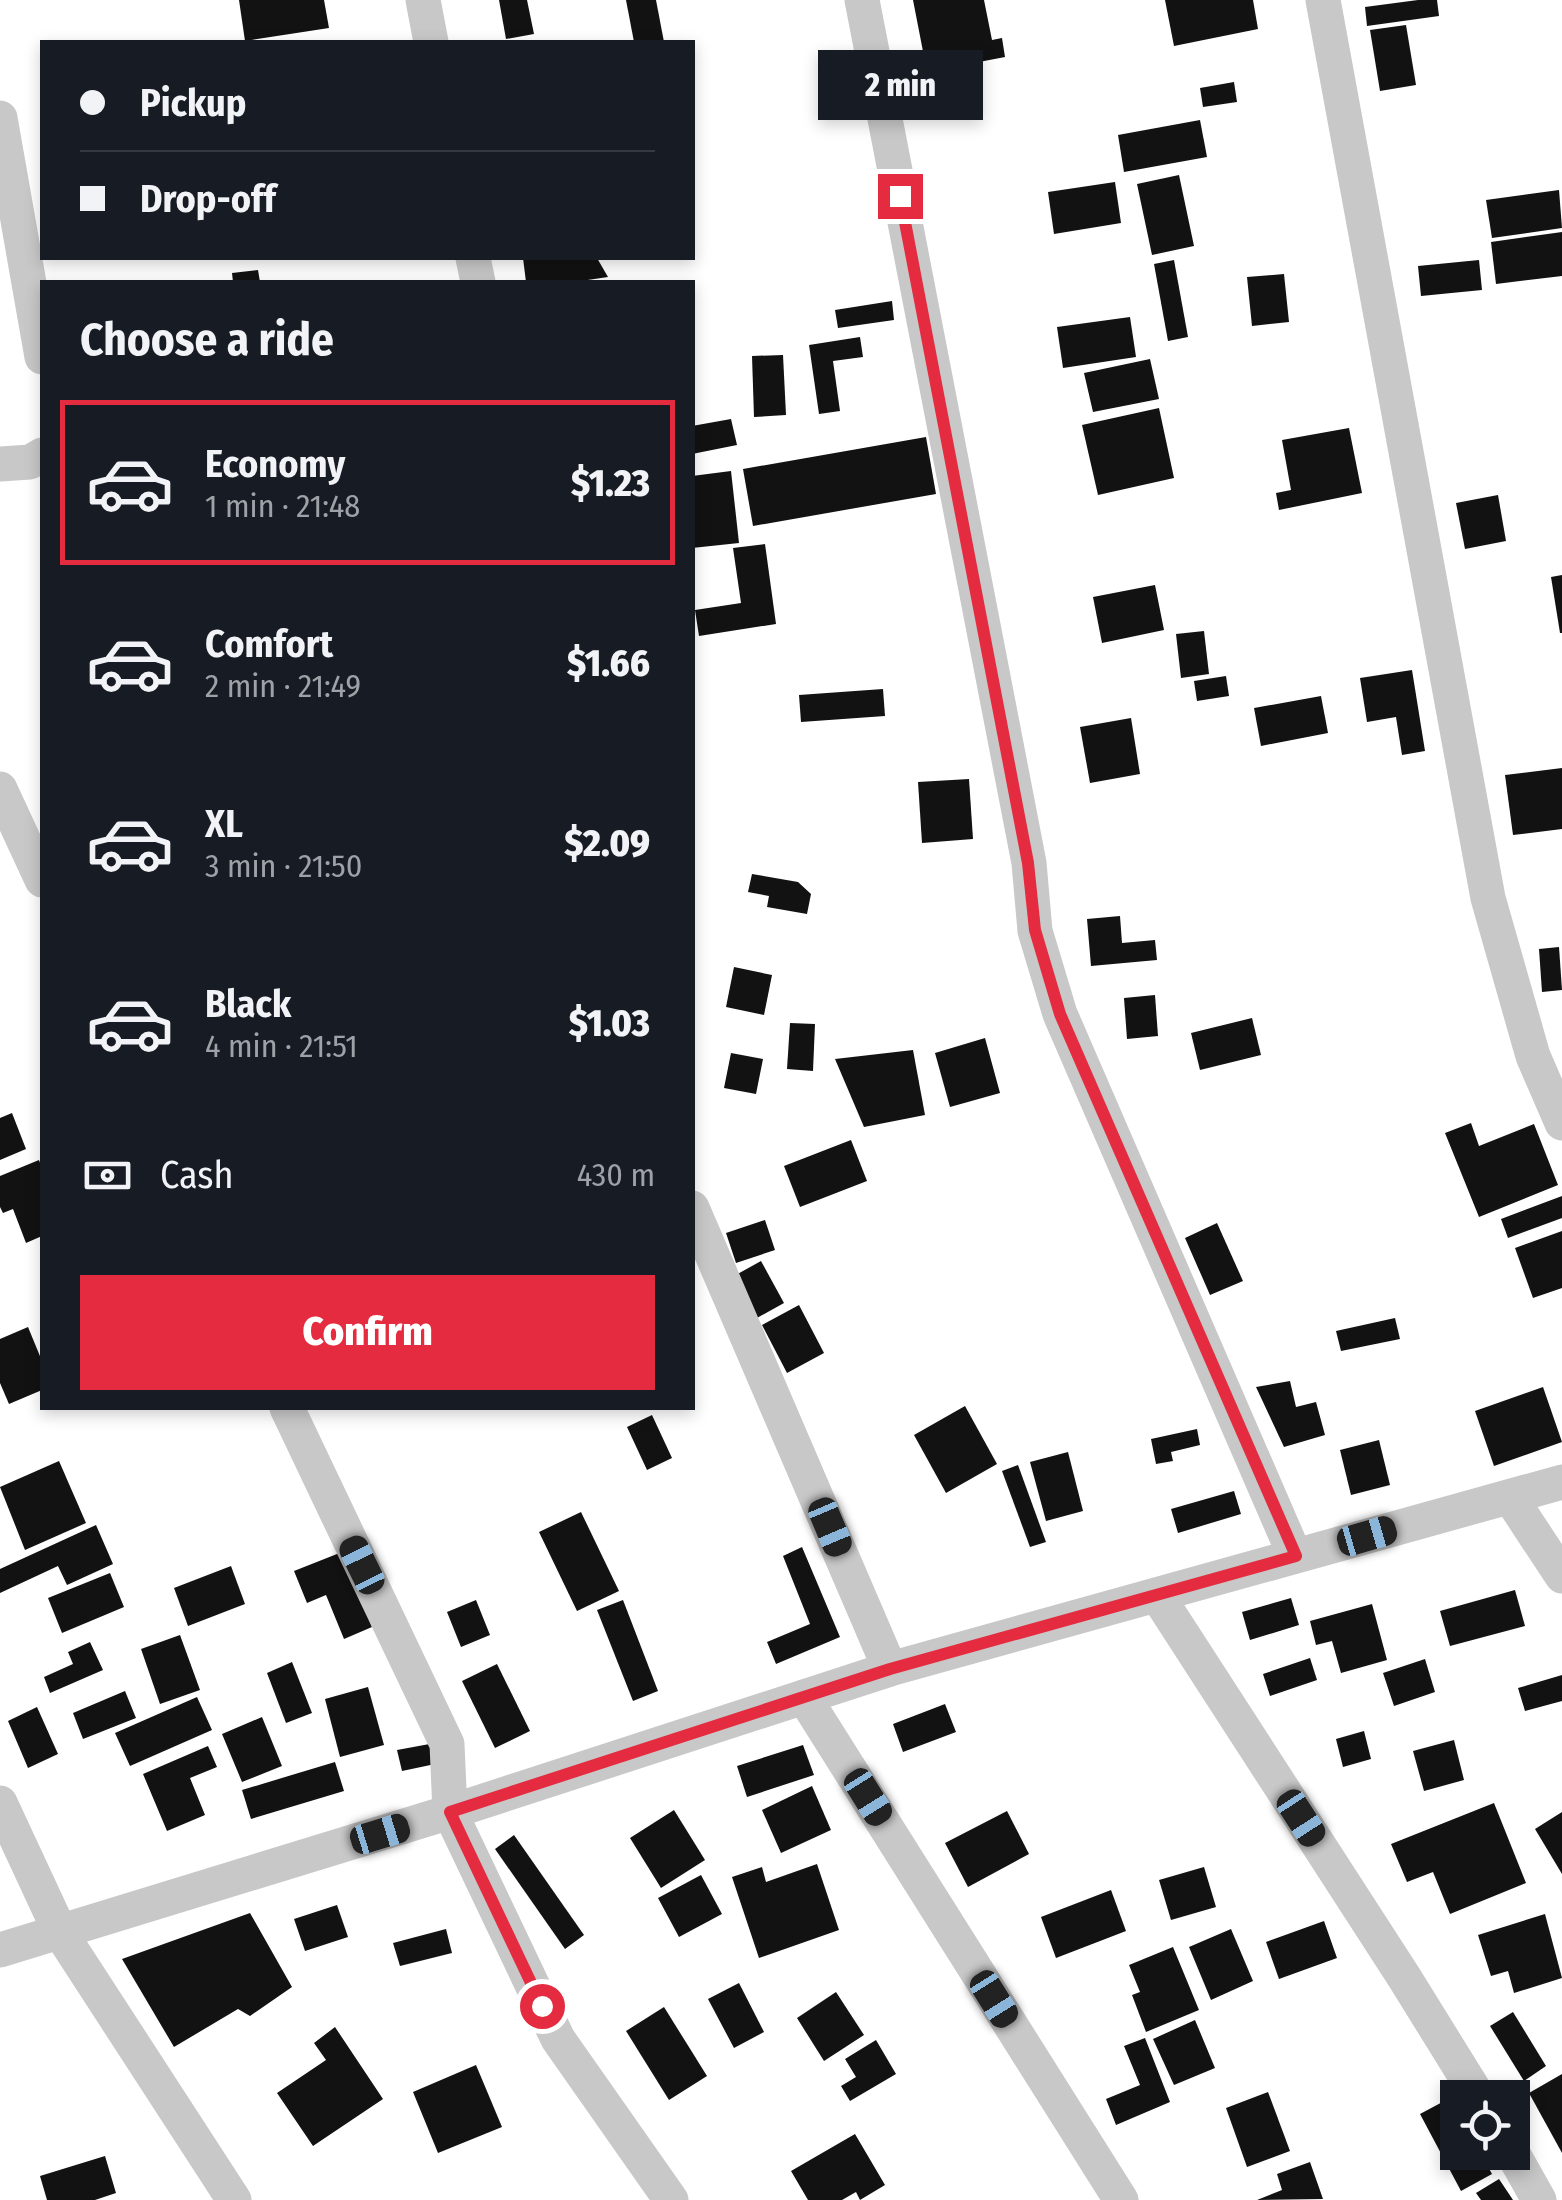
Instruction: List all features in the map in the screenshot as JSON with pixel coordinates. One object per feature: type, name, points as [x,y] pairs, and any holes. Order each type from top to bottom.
[{"type":"street","points":[[422,0],[431,40]]},
{"type":"street","points":[[862,0],[1028,863],[1035,930],[1060,1014],[1296,1556]]},
{"type":"street","points":[[1323,0],[1488,898],[1533,1056],[1562,1123]]},
{"type":"street","points":[[0,118],[40,346]]},
{"type":"street","points":[[0,464],[30,462],[40,455]]},
{"type":"street","points":[[0,789],[40,876]]},
{"type":"street","points":[[695,1215],[890,1669]]},
{"type":"street","points":[[288,1410],[448,1744],[450,1812],[558,2039],[671,2200]]},
{"type":"street","points":[[0,1950],[450,1812],[890,1669],[1562,1482]]},
{"type":"street","points":[[1510,1497],[1562,1576]]},
{"type":"street","points":[[1156,1595],[1467,2080]]},
{"type":"street","points":[[804,1696],[1120,2200]]},
{"type":"street","points":[[0,1803],[60,1932],[234,2200]]},
{"type":"street","points":[[1522,2170],[1539,2200]]},
{"type":"building","points":[[239,0],[324,0],[329,28],[245,40]]},
{"type":"building","points":[[499,0],[527,0],[534,34],[506,39]]},
{"type":"building","points":[[626,0],[656,0],[664,40],[634,40]]},
{"type":"building","points":[[913,0],[984,0],[992,40],[1002,38],[1005,57],[927,72]]},
{"type":"building","points":[[1165,0],[1253,0],[1258,29],[1174,46]]},
{"type":"building","points":[[1437,0],[1439,16],[1367,26],[1365,7]]},
{"type":"building","points":[[1406,25],[1416,85],[1380,91],[1370,30]]},
{"type":"building","points":[[1234,82],[1237,102],[1203,107],[1200,88]]},
{"type":"building","points":[[1200,120],[1207,157],[1124,172],[1118,135]]},
{"type":"building","points":[[1179,175],[1194,246],[1152,255],[1137,184]]},
{"type":"building","points":[[1115,182],[1121,223],[1054,234],[1048,192]]},
{"type":"building","points":[[1559,190],[1562,228],[1492,238],[1486,200]]},
{"type":"building","points":[[1562,232],[1562,276],[1496,284],[1491,242]]},
{"type":"building","points":[[523,260],[598,260],[608,277],[588,280],[526,280]]},
{"type":"building","points":[[1174,260],[1188,337],[1168,341],[1154,264]]},
{"type":"building","points":[[1479,260],[1482,290],[1421,296],[1418,266]]},
{"type":"building","points":[[258,270],[260,280],[233,280],[232,273]]},
{"type":"building","points":[[1284,274],[1289,322],[1252,326],[1247,277]]},
{"type":"building","points":[[892,301],[894,320],[838,328],[835,310]]},
{"type":"building","points":[[1130,317],[1136,357],[1063,368],[1057,327]]},
{"type":"building","points":[[860,337],[863,357],[833,361],[840,411],[819,414],[809,345]]},
{"type":"building","points":[[783,355],[786,415],[754,417],[752,356]]},
{"type":"building","points":[[1150,359],[1159,399],[1093,412],[1084,373]]},
{"type":"building","points":[[1159,408],[1174,478],[1098,495],[1082,425]]},
{"type":"building","points":[[731,419],[737,445],[695,453],[695,425]]},
{"type":"building","points":[[1349,428],[1362,493],[1279,510],[1276,493],[1291,490],[1282,440]]},
{"type":"building","points":[[926,437],[936,494],[753,526],[743,469]]},
{"type":"building","points":[[731,471],[739,543],[695,548],[695,476]]},
{"type":"building","points":[[1498,495],[1506,541],[1465,549],[1456,503]]},
{"type":"building","points":[[765,544],[776,624],[699,636],[695,610],[741,603],[733,548]]},
{"type":"building","points":[[1562,575],[1562,633],[1560,633],[1551,577]]},
{"type":"building","points":[[1155,585],[1164,630],[1102,643],[1093,597]]},
{"type":"building","points":[[1204,631],[1209,674],[1181,678],[1176,634]]},
{"type":"building","points":[[1412,670],[1425,751],[1402,755],[1396,717],[1367,722],[1360,678]]},
{"type":"building","points":[[1226,676],[1229,696],[1197,701],[1194,681]]},
{"type":"building","points":[[883,689],[885,716],[801,722],[799,695]]},
{"type":"building","points":[[1321,696],[1328,733],[1261,746],[1254,708]]},
{"type":"building","points":[[1131,718],[1140,774],[1090,783],[1080,727]]},
{"type":"building","points":[[1562,768],[1562,829],[1513,835],[1505,775]]},
{"type":"building","points":[[969,779],[973,839],[922,843],[918,782]]},
{"type":"building","points":[[752,874],[798,882],[811,894],[807,914],[767,907],[769,896],[748,892]]},
{"type":"building","points":[[1120,916],[1122,943],[1155,940],[1157,960],[1091,966],[1087,919]]},
{"type":"building","points":[[1559,947],[1562,990],[1542,992],[1539,949]]},
{"type":"building","points":[[734,967],[772,975],[764,1015],[726,1007]]},
{"type":"building","points":[[1155,995],[1158,1036],[1127,1039],[1124,998]]},
{"type":"building","points":[[1252,1018],[1261,1055],[1200,1070],[1191,1033]]},
{"type":"building","points":[[790,1023],[815,1024],[813,1071],[787,1069]]},
{"type":"building","points":[[985,1038],[1000,1093],[950,1107],[935,1053]]},
{"type":"building","points":[[913,1050],[925,1115],[864,1127],[835,1059]]},
{"type":"building","points":[[731,1053],[763,1059],[756,1094],[724,1088]]},
{"type":"building","points":[[12,1113],[26,1149],[0,1160],[0,1118]]},
{"type":"building","points":[[1471,1123],[1479,1146],[1534,1124],[1558,1185],[1479,1217],[1445,1133]]},
{"type":"building","points":[[851,1140],[867,1181],[800,1207],[784,1166]]},
{"type":"building","points":[[39,1160],[40,1237],[26,1243],[13,1209],[3,1213],[0,1176]]},
{"type":"building","points":[[1562,1196],[1562,1218],[1508,1238],[1501,1219]]},
{"type":"building","points":[[765,1220],[775,1250],[736,1263],[726,1233]]},
{"type":"building","points":[[1217,1223],[1243,1281],[1210,1295],[1185,1238]]},
{"type":"building","points":[[1562,1231],[1562,1288],[1533,1298],[1515,1248]]},
{"type":"building","points":[[761,1261],[784,1303],[757,1318],[734,1276]]},
{"type":"building","points":[[799,1305],[824,1353],[787,1373],[762,1325]]},
{"type":"building","points":[[1395,1318],[1400,1339],[1341,1351],[1336,1331]]},
{"type":"building","points":[[28,1327],[40,1356],[40,1391],[9,1404],[0,1383],[0,1339]]},
{"type":"building","points":[[1290,1381],[1296,1407],[1316,1402],[1325,1435],[1284,1447],[1256,1387]]},
{"type":"building","points":[[1543,1387],[1562,1442],[1494,1466],[1475,1411]]},
{"type":"building","points":[[965,1406],[997,1464],[946,1493],[914,1435]]},
{"type":"building","points":[[652,1415],[672,1458],[647,1470],[627,1427]]},
{"type":"building","points":[[1197,1429],[1200,1445],[1171,1452],[1173,1461],[1156,1464],[1151,1439]]},
{"type":"building","points":[[1379,1440],[1390,1485],[1351,1495],[1340,1450]]},
{"type":"building","points":[[1068,1452],[1083,1511],[1046,1521],[1030,1462]]},
{"type":"building","points":[[59,1461],[86,1523],[25,1550],[0,1487]]},
{"type":"building","points":[[1018,1465],[1046,1542],[1030,1547],[1002,1471]]},
{"type":"building","points":[[1234,1491],[1241,1514],[1178,1533],[1171,1509]]},
{"type":"building","points":[[581,1512],[619,1591],[577,1611],[539,1532]]},
{"type":"building","points":[[96,1525],[113,1564],[67,1585],[58,1566],[0,1593],[0,1569]]},
{"type":"building","points":[[802,1547],[840,1637],[776,1664],[767,1642],[810,1624],[783,1556]]},
{"type":"building","points":[[342,1552],[372,1627],[344,1639],[326,1595],[307,1603],[294,1571]]},
{"type":"building","points":[[231,1566],[245,1604],[188,1626],[174,1588]]},
{"type":"building","points":[[110,1573],[124,1607],[62,1633],[48,1598]]},
{"type":"building","points":[[1515,1590],[1525,1626],[1450,1646],[1440,1611]]},
{"type":"building","points":[[1291,1598],[1299,1625],[1250,1640],[1242,1612]]},
{"type":"building","points":[[476,1600],[490,1635],[461,1647],[447,1612]]},
{"type":"building","points":[[623,1600],[658,1691],[633,1701],[597,1610]]},
{"type":"building","points":[[1372,1604],[1387,1660],[1341,1673],[1332,1641],[1316,1645],[1310,1621]]},
{"type":"building","points":[[180,1635],[200,1690],[160,1704],[141,1649]]},
{"type":"building","points":[[90,1642],[103,1670],[50,1693],[44,1677],[73,1664],[68,1652]]},
{"type":"building","points":[[1310,1658],[1317,1680],[1270,1696],[1263,1674]]},
{"type":"building","points":[[1425,1659],[1435,1692],[1394,1706],[1383,1673]]},
{"type":"building","points":[[292,1662],[312,1713],[286,1723],[267,1673]]},
{"type":"building","points":[[497,1664],[530,1731],[495,1748],[462,1681]]},
{"type":"building","points":[[1562,1675],[1562,1701],[1525,1711],[1518,1688]]},
{"type":"building","points":[[368,1687],[384,1745],[340,1757],[325,1699]]},
{"type":"building","points":[[125,1691],[136,1718],[83,1739],[73,1713]]},
{"type":"building","points":[[197,1697],[212,1730],[130,1766],[115,1733]]},
{"type":"building","points":[[945,1704],[956,1732],[903,1752],[893,1724]]},
{"type":"building","points":[[37,1707],[58,1754],[28,1768],[8,1721]]},
{"type":"building","points":[[262,1717],[282,1766],[242,1782],[222,1734]]},
{"type":"building","points":[[1364,1731],[1371,1759],[1343,1767],[1336,1739]]},
{"type":"building","points":[[1454,1740],[1464,1780],[1424,1791],[1413,1751]]},
{"type":"building","points":[[435,1743],[440,1763],[402,1771],[397,1750]]},
{"type":"building","points":[[803,1745],[814,1775],[747,1797],[737,1766]]},
{"type":"building","points":[[208,1746],[217,1767],[190,1778],[205,1815],[167,1831],[143,1774]]},
{"type":"building","points":[[335,1762],[344,1791],[251,1819],[242,1790]]},
{"type":"building","points":[[812,1786],[831,1830],[781,1853],[762,1810]]},
{"type":"building","points":[[1494,1803],[1526,1883],[1450,1914],[1433,1872],[1407,1882],[1391,1844]]},
{"type":"building","points":[[674,1810],[705,1860],[661,1888],[630,1838]]},
{"type":"building","points":[[1007,1811],[1029,1854],[968,1887],[945,1843]]},
{"type":"building","points":[[1562,1812],[1562,1874],[1535,1829]]},
{"type":"building","points":[[514,1835],[584,1935],[565,1949],[495,1849]]},
{"type":"building","points":[[817,1864],[839,1930],[759,1958],[732,1877],[762,1867],[766,1882]]},
{"type":"building","points":[[1204,1867],[1216,1907],[1171,1920],[1159,1880]]},
{"type":"building","points":[[701,1875],[722,1914],[679,1937],[658,1898]]},
{"type":"building","points":[[1111,1890],[1126,1931],[1056,1958],[1041,1917]]},
{"type":"building","points":[[337,1905],[348,1937],[305,1951],[294,1919]]},
{"type":"building","points":[[250,1913],[292,1987],[250,2016],[238,2009],[174,2047],[122,1959]]},
{"type":"building","points":[[1545,1914],[1562,1978],[1514,1993],[1508,1971],[1491,1976],[1478,1935]]},
{"type":"building","points":[[1324,1921],[1337,1958],[1279,1979],[1266,1942]]},
{"type":"building","points":[[446,1929],[452,1953],[400,1966],[393,1943]]},
{"type":"building","points":[[1231,1929],[1253,1981],[1211,2000],[1189,1947]]},
{"type":"building","points":[[1173,1947],[1199,2010],[1146,2032],[1132,1995],[1140,1992],[1129,1965]]},
{"type":"building","points":[[739,1983],[764,2032],[734,2048],[708,1999]]},
{"type":"building","points":[[836,1992],[864,2035],[824,2061],[797,2018]]},
{"type":"building","points":[[664,2007],[707,2076],[669,2100],[626,2031]]},
{"type":"building","points":[[1513,2012],[1546,2066],[1523,2080],[1490,2026]]},
{"type":"building","points":[[1195,2020],[1215,2068],[1174,2085],[1153,2039]]},
{"type":"building","points":[[335,2027],[383,2099],[313,2146],[277,2093],[326,2060],[314,2043]]},
{"type":"building","points":[[1145,2038],[1170,2102],[1116,2125],[1106,2099],[1140,2085],[1124,2046]]},
{"type":"building","points":[[876,2040],[896,2074],[850,2101],[841,2086],[856,2077],[845,2059]]},
{"type":"building","points":[[476,2065],[502,2127],[438,2153],[413,2092]]},
{"type":"building","points":[[1562,2074],[1562,2153],[1530,2095]]},
{"type":"building","points":[[1268,2092],[1290,2151],[1247,2167],[1226,2108]]},
{"type":"building","points":[[1440,2103],[1440,2152],[1420,2114]]},
{"type":"building","points":[[855,2134],[885,2185],[860,2200],[856,2192],[842,2200],[808,2200],[791,2171]]},
{"type":"building","points":[[105,2156],[116,2193],[95,2200],[47,2200],[40,2176]]},
{"type":"building","points":[[1310,2162],[1323,2199],[1257,2200],[1282,2190],[1277,2174]]},
{"type":"building","points":[[1450,2170],[1490,2170],[1492,2174],[1461,2191]]},
{"type":"building","points":[[1499,2179],[1513,2200],[1481,2200],[1476,2193]]},
{"type":"route","points":[[542,2006],[450,1812],[890,1669],[1296,1556],[1060,1014],[1035,930],[1028,863],[900,196]]}]
